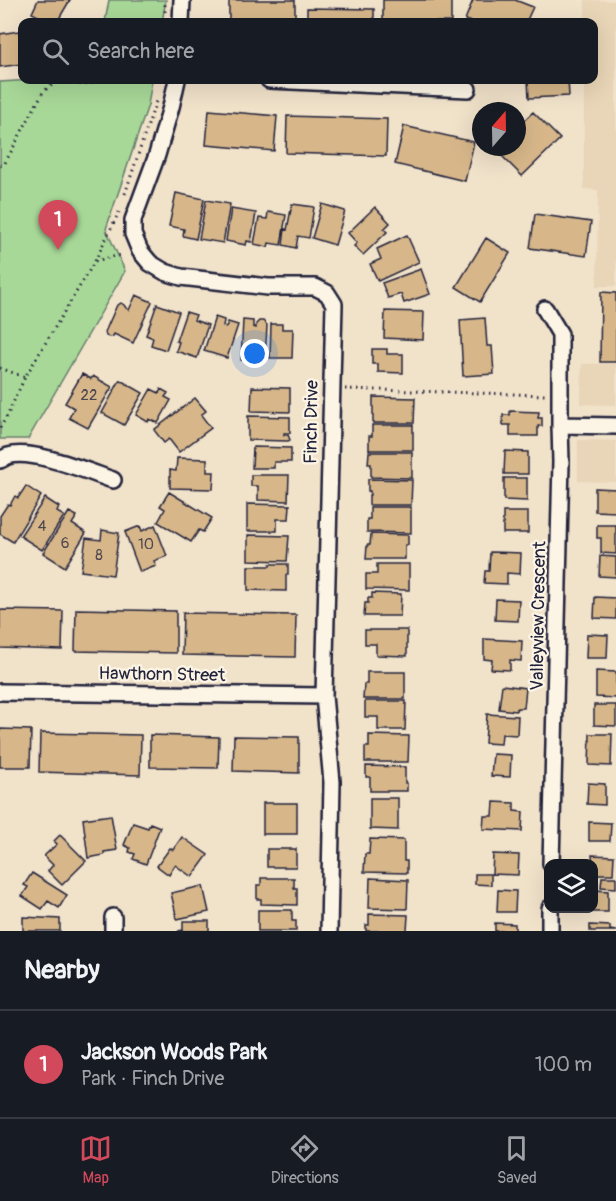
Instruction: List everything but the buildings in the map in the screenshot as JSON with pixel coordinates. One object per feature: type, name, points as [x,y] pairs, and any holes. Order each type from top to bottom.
[{"type":"street","points":[[181,18],[182,0]]},
{"type":"street","name":"Finch Drive","points":[[176,84],[157,155],[133,220],[133,234],[140,251],[150,263],[165,272],[181,277],[268,287],[315,287],[327,293],[334,304],[324,696],[332,782],[329,931]]},
{"type":"street","points":[[357,84],[468,89]]},
{"type":"street","name":"Valleyview Crescent","points":[[545,309],[560,334],[560,474],[551,859]]},
{"type":"street","points":[[560,425],[616,426]]},
{"type":"street","points":[[4,458],[26,454],[42,457],[113,480]]},
{"type":"street","name":"Hawthorn Street","points":[[0,692],[324,696]]},
{"type":"street","points":[[550,913],[550,931]]},
{"type":"path","points":[[0,166],[5,163],[43,92],[54,84]]},
{"type":"path","points":[[124,198],[157,98]]},
{"type":"path","points":[[0,428],[25,377],[95,261],[120,209]]},
{"type":"path","points":[[95,261],[121,255]]},
{"type":"path","points":[[0,368],[25,377]]},
{"type":"path","points":[[331,389],[559,396]]},
{"type":"shaded area","points":[[585,0],[616,1],[616,286],[597,286],[598,190],[584,189],[584,84],[598,84],[598,18],[585,18]]},
{"type":"shaded area","points":[[582,364],[616,364],[616,405],[581,404]]},
{"type":"shaded area","points":[[578,440],[616,441],[616,482],[578,481]]},
{"type":"green space","points":[[109,0],[166,0],[163,18],[106,18]]},
{"type":"green space","points":[[0,82],[151,84],[148,105],[106,229],[125,271],[28,439],[0,439]]},
{"type":"place","name":"Jackson Woods Park","points":[[58,250]]}]
